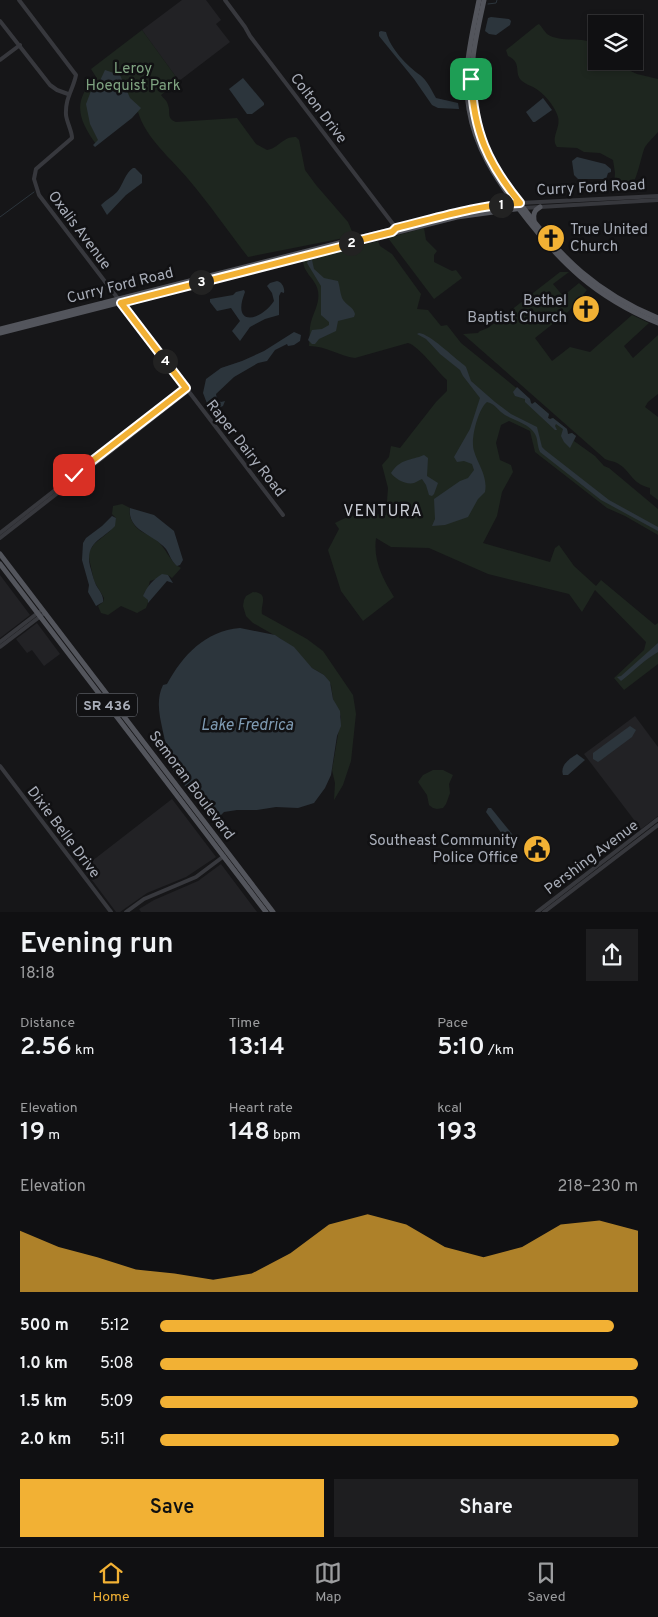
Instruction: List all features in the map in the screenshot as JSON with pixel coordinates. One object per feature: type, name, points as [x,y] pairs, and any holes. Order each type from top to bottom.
[{"type":"main road","points":[[479,0],[472,31],[472,92],[480,136]]},
{"type":"main road","points":[[484,0],[467,65],[468,108],[472,125],[485,157],[502,188],[535,223],[571,267],[599,286],[658,318]]},
{"type":"main road","points":[[468,108],[473,118],[476,119]]},
{"type":"main road","points":[[472,125],[475,126],[498,173],[539,236],[565,262],[602,294],[658,323]]},
{"type":"main road","points":[[499,205],[504,198],[502,188]]},
{"type":"main road","name":"Curry Ford Road","points":[[30,323],[61,313],[139,298],[348,245],[352,242],[469,210],[499,205],[519,206]]},
{"type":"main road","name":"Curry Ford Road","points":[[0,329],[55,319],[164,287],[398,230],[519,206]]},
{"type":"main road","points":[[535,223],[534,214],[540,208]]},
{"type":"main road","points":[[171,290],[173,287],[192,280]]},
{"type":"main road","points":[[139,298],[162,290],[164,287]]},
{"type":"main road","points":[[55,319],[70,314],[72,311]]},
{"type":"main road","points":[[0,333],[30,323]]},
{"type":"main road","name":"Semoran Boulevard","points":[[0,554],[179,798],[274,912]]},
{"type":"main road","name":"Semoran Boulevard","points":[[0,564],[41,612],[194,808],[266,912]]},
{"type":"main road","points":[[179,798],[185,800],[194,808]]},
{"type":"street","name":"Oxalis Avenue","points":[[19,0],[76,74],[68,94],[66,116],[72,138],[38,165],[34,179],[40,198],[119,301]]},
{"type":"street","name":"Colton Drive","points":[[225,0],[250,36],[398,230]]},
{"type":"street","points":[[0,21],[52,87],[68,94]]},
{"type":"street","points":[[0,60],[20,45]]},
{"type":"street","name":"Curry Ford Road","points":[[519,206],[658,196]]},
{"type":"street","name":"Curry Ford Road","points":[[519,206],[540,208],[658,200]]},
{"type":"street","name":"Raper Dairy Road","points":[[119,301],[283,515]]},
{"type":"street","points":[[0,533],[187,389]]},
{"type":"street","points":[[0,538],[187,389]]},
{"type":"street","points":[[0,642],[41,612]]},
{"type":"street","points":[[0,647],[41,612]]},
{"type":"street","name":"Dixie Belle Drive","points":[[0,766],[111,912]]},
{"type":"street","name":"Pershing Avenue","points":[[537,912],[658,820]]},
{"type":"street","name":"Pershing Avenue","points":[[544,912],[658,825]]},
{"type":"street","points":[[126,912],[144,899],[196,877],[226,854]]},
{"type":"shaded area","points":[[182,0],[206,0],[221,20],[216,24],[230,42],[179,81],[142,30]]},
{"type":"shaded area","points":[[0,575],[30,615],[0,638]]},
{"type":"shaded area","points":[[37,623],[60,654],[44,666],[32,650],[27,653],[16,639]]},
{"type":"shaded area","points":[[635,716],[658,747],[658,816],[641,829],[584,754]]},
{"type":"shaded area","points":[[172,799],[216,857],[186,877],[147,893],[120,912],[116,912],[83,868]]},
{"type":"shaded area","points":[[221,864],[257,912],[141,912],[139,909],[154,900],[198,881]]},
{"type":"green space","points":[[539,24],[547,34],[559,39],[588,41],[588,70],[628,70],[658,79],[658,132],[645,147],[635,179],[627,191],[621,192],[614,186],[613,160],[600,153],[584,152],[577,148],[557,147],[555,136],[559,121],[554,108],[541,92],[519,78],[517,65],[508,56],[506,50]]},
{"type":"green space","name":"Leroy Hoequist Park","points":[[142,30],[179,81],[161,95],[166,100],[171,119],[176,122],[237,118],[256,144],[267,150],[288,138],[296,137],[299,140],[305,170],[348,222],[354,236],[248,257],[197,189],[153,140],[138,112],[96,144],[85,126],[80,110],[83,94],[96,77],[91,69]]},
{"type":"green space","points":[[424,228],[426,240],[437,251],[434,255],[434,262],[452,271],[456,270],[462,278],[434,299],[388,238]]},
{"type":"green space","points":[[378,241],[380,246],[392,254],[421,294],[417,309],[428,310],[441,326],[447,325],[461,343],[530,399],[532,404],[535,402],[549,414],[548,418],[553,418],[567,429],[568,434],[572,433],[576,436],[574,441],[595,456],[604,466],[609,468],[658,509],[658,535],[607,508],[535,452],[530,431],[509,421],[501,425],[496,443],[500,460],[511,465],[513,472],[502,492],[497,516],[483,543],[550,562],[555,548],[559,545],[574,566],[596,586],[601,580],[655,625],[658,623],[658,664],[624,690],[614,678],[644,650],[646,642],[595,590],[582,612],[569,594],[488,574],[429,548],[391,547],[376,538],[377,562],[394,597],[363,621],[341,591],[328,550],[339,529],[335,523],[347,517],[360,514],[386,515],[388,488],[382,465],[389,457],[391,446],[400,448],[447,391],[447,380],[422,353],[408,343],[355,358],[315,346],[309,346],[310,325],[317,303],[318,291],[305,269],[303,260]]},
{"type":"green space","points":[[560,272],[569,272],[553,284],[563,296],[579,283],[587,290],[569,311],[535,338],[552,361],[570,347],[590,352],[632,315],[649,323],[624,346],[633,358],[658,335],[658,394],[645,407],[658,417],[658,500],[650,494],[650,488],[634,480],[616,462],[605,459],[463,334],[478,333],[488,328]]},
{"type":"green space","points":[[122,504],[130,508],[130,518],[135,526],[159,543],[181,568],[172,578],[168,575],[150,581],[144,593],[149,600],[146,608],[137,613],[121,606],[108,615],[101,613],[98,606],[103,602],[104,598],[94,581],[89,552],[94,544],[110,531],[116,518],[112,514],[113,506]]},
{"type":"green space","points":[[253,592],[263,597],[262,614],[307,639],[323,651],[353,695],[356,714],[351,761],[343,785],[334,800],[335,783],[332,770],[341,717],[333,699],[331,685],[324,675],[312,668],[281,639],[253,623],[246,616],[243,606],[244,600],[246,596]]},
{"type":"green space","points":[[433,770],[443,770],[453,775],[449,784],[450,793],[443,808],[437,809],[429,805],[427,795],[418,782],[423,775]]},
{"type":"water","points":[[488,18],[509,19],[511,21],[510,25],[496,35],[489,34],[485,31]]},
{"type":"water","points":[[381,31],[386,32],[395,50],[425,80],[436,98],[458,103],[459,109],[438,108],[432,105],[414,79],[379,36]]},
{"type":"water","points":[[105,70],[120,75],[130,98],[141,108],[132,118],[95,147],[93,145],[98,140],[90,124],[86,104],[91,91],[97,87]]},
{"type":"water","points":[[243,78],[264,103],[252,114],[247,114],[229,89]]},
{"type":"water","points":[[543,98],[552,110],[533,122],[526,112]]},
{"type":"water","points":[[577,157],[605,164],[611,169],[611,172],[608,173],[606,179],[578,179],[574,175],[572,161]]},
{"type":"water","points":[[133,168],[142,175],[142,183],[126,195],[107,215],[101,205],[117,192]]},
{"type":"water","points":[[312,260],[314,269],[324,278],[338,281],[342,298],[353,309],[355,314],[354,317],[338,321],[336,331],[319,339],[315,344],[308,340],[312,330],[322,329],[329,325],[329,322],[321,315],[321,286],[307,263]]},
{"type":"water","points":[[277,281],[284,287],[284,293],[281,292],[279,296],[279,315],[265,319],[250,327],[240,341],[232,331],[240,321],[231,308],[217,311],[210,302],[210,299],[233,295],[244,290],[242,311],[244,316],[249,318],[255,317],[274,301],[272,293],[267,286]]},
{"type":"water","points":[[294,332],[301,335],[300,341],[294,345],[288,346],[287,344],[275,350],[267,361],[258,363],[234,377],[216,394],[217,400],[225,401],[223,406],[216,409],[208,406],[203,393],[206,379],[221,368],[264,351]]},
{"type":"water","points":[[419,333],[435,341],[464,365],[471,381],[495,402],[511,414],[537,427],[542,447],[545,450],[609,500],[658,527],[658,531],[601,500],[540,452],[533,431],[487,402],[478,418],[473,440],[474,451],[485,481],[485,492],[478,499],[468,517],[445,525],[432,526],[435,519],[434,499],[460,481],[468,478],[474,470],[472,464],[464,461],[457,462],[454,457],[470,429],[480,398],[460,370],[440,354],[426,339],[417,334]]},
{"type":"water","points":[[517,387],[530,399],[532,404],[535,402],[549,414],[548,418],[553,418],[567,429],[568,434],[572,433],[576,436],[570,448],[561,436],[563,429],[556,424],[557,430],[555,430],[525,402],[525,399],[515,396],[513,392]]},
{"type":"water","points":[[424,455],[428,458],[427,476],[438,483],[432,496],[429,495],[422,479],[414,483],[408,483],[398,479],[391,473],[402,462]]},
{"type":"water","points":[[130,508],[154,515],[174,531],[183,560],[180,565],[177,566],[175,564],[161,544],[137,527],[130,516]]},
{"type":"water","points":[[112,516],[116,518],[115,526],[92,546],[90,552],[90,566],[103,600],[103,602],[96,606],[88,592],[89,585],[82,560],[83,543],[86,538]]},
{"type":"water","points":[[162,574],[168,575],[173,583],[167,581],[148,603],[148,600],[143,596],[151,584]]},
{"type":"water","name":"Lake Fredrica","points":[[240,628],[275,635],[294,647],[312,668],[324,675],[330,682],[333,699],[340,711],[341,726],[337,736],[331,775],[325,788],[314,803],[298,808],[276,807],[224,812],[217,819],[211,820],[166,761],[165,742],[159,713],[160,694],[163,685],[167,684],[180,663],[196,646],[216,634]]},
{"type":"water","points":[[658,643],[658,652],[621,681],[617,677],[621,676]]},
{"type":"water","points":[[630,726],[636,730],[632,737],[598,762],[593,759],[593,753]]},
{"type":"water","points":[[577,754],[585,760],[568,775],[563,775],[564,765]]},
{"type":"water","points":[[488,808],[491,808],[514,839],[508,842],[486,812]]},
{"type":"waterway","points":[[488,4],[496,3],[497,0]]},
{"type":"waterway","points":[[0,217],[34,192]]},
{"type":"place","name":"True United Church","points":[[551,238]]},
{"type":"place","name":"Bethel Baptist Church","points":[[586,309]]},
{"type":"place","name":"Southeast Community Police Office","points":[[537,849]]},
{"type":"district","name":"VENTURA","points":[[383,510]]},
{"type":"route","points":[[74,475],[186,388],[121,303],[348,245],[352,242],[392,232],[396,228],[457,212],[520,203],[498,173],[484,147],[472,99],[471,79]]}]
